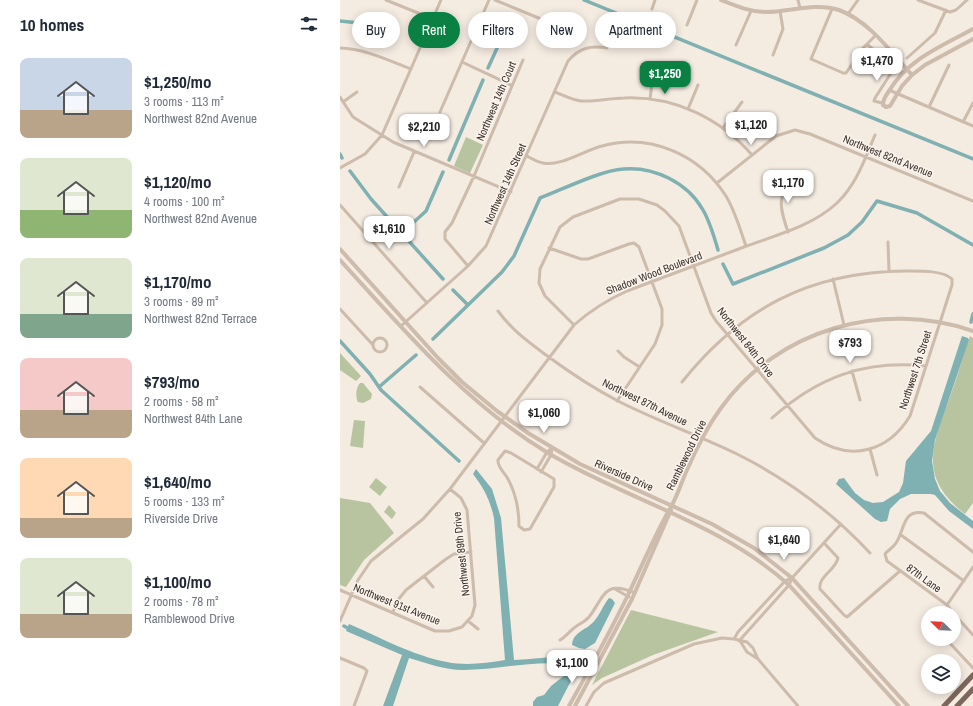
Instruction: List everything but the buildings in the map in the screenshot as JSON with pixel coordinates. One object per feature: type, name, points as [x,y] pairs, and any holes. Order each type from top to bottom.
[{"type":"main road","points":[[944,706],[973,675]]},
{"type":"main road","points":[[957,706],[973,689]]},
{"type":"street","points":[[386,0],[416,12]]},
{"type":"street","points":[[436,12],[441,0]]},
{"type":"street","points":[[440,112],[489,0]]},
{"type":"street","points":[[495,0],[536,16]]},
{"type":"street","points":[[652,9],[655,0]]},
{"type":"street","points":[[687,25],[697,0]]},
{"type":"street","points":[[721,0],[750,11],[780,11],[815,7],[832,9],[848,14],[857,19],[875,36],[912,75]]},
{"type":"street","points":[[798,0],[800,8]]},
{"type":"street","points":[[848,14],[858,0]]},
{"type":"street","points":[[918,0],[946,10],[954,11],[967,0]]},
{"type":"street","points":[[832,9],[811,59],[846,73],[867,44],[875,36]]},
{"type":"street","points":[[907,58],[935,33],[946,10]]},
{"type":"street","points":[[736,45],[750,11]]},
{"type":"street","points":[[773,55],[783,29],[780,11]]},
{"type":"street","points":[[882,103],[889,90],[906,69],[922,56],[973,29]]},
{"type":"street","points":[[867,44],[892,66],[894,70],[874,101],[882,103],[885,107],[889,107],[912,75],[925,65],[973,39]]},
{"type":"street","name":"Northwest 14th Street","points":[[401,326],[468,266],[486,246],[568,61],[578,51],[590,47],[595,47]]},
{"type":"street","points":[[340,48],[366,51],[411,69]]},
{"type":"street","points":[[340,168],[368,151],[382,135],[420,48]]},
{"type":"street","name":"Northwest 14th Court","points":[[468,266],[445,240],[444,235],[452,223],[474,176],[511,84],[523,60]]},
{"type":"street","points":[[462,62],[511,84]]},
{"type":"street","points":[[929,107],[949,65]]},
{"type":"street","points":[[650,99],[654,67]]},
{"type":"street","points":[[688,109],[698,85]]},
{"type":"street","points":[[889,90],[973,126]]},
{"type":"street","points":[[343,102],[357,92]]},
{"type":"street","points":[[555,92],[580,100],[623,98],[650,99],[688,109],[723,128],[752,155],[717,183]]},
{"type":"street","points":[[340,97],[353,117],[382,135],[414,152],[511,192]]},
{"type":"street","points":[[723,128],[742,102]]},
{"type":"street","points":[[964,122],[973,103]]},
{"type":"street","name":"Northwest 82nd Avenue","points":[[752,155],[776,136],[795,130],[810,134],[973,201]]},
{"type":"street","name":"Shadow Wood Boulevard","points":[[351,596],[363,570],[379,554],[423,519],[450,489],[574,325],[591,310],[608,299],[746,246],[788,232],[817,219],[837,203],[854,181],[866,158],[875,135]]},
{"type":"street","points":[[526,156],[548,164],[600,146],[615,143],[643,143],[668,148],[681,154],[706,171],[717,183],[734,213],[746,246]]},
{"type":"street","points":[[399,188],[414,152]]},
{"type":"street","points":[[788,232],[780,208],[781,201],[784,188],[797,177]]},
{"type":"street","name":"Northwest 84th Drive","points":[[574,325],[545,296],[541,289],[538,276],[549,248],[560,227],[573,216],[620,200],[639,199],[657,205],[679,226],[711,313],[726,334],[786,406],[808,431],[824,444],[850,452],[870,449]]},
{"type":"street","points":[[340,205],[427,303]]},
{"type":"street","points":[[682,382],[710,349],[726,334],[777,300],[833,279],[889,271],[888,242]]},
{"type":"street","points":[[549,248],[581,259],[634,243],[639,247],[662,309],[662,325],[655,344],[638,366],[617,400]]},
{"type":"street","name":"Riverside Drive","points":[[340,249],[462,382],[504,417],[580,464],[737,537],[792,578],[908,706]]},
{"type":"street","name":"Riverside Drive","points":[[340,260],[455,382],[502,421],[549,454],[591,476],[731,542],[755,558],[787,583],[899,706]]},
{"type":"street","name":"Northwest 7th Street","points":[[870,449],[890,439],[904,425],[910,416],[952,285],[952,279],[948,276],[932,273],[889,271]]},
{"type":"street","points":[[833,279],[844,325]]},
{"type":"street","points":[[340,309],[377,351],[385,349],[386,342],[380,338],[376,340],[373,345]]},
{"type":"street","name":"Northwest 87th Avenue","points":[[498,310],[510,327],[575,376],[617,400],[736,454],[781,478],[808,496],[841,524],[870,553]]},
{"type":"street","name":"Ramblewood Drive","points":[[569,706],[628,596],[672,506],[701,439],[720,408],[757,370],[778,353],[799,342],[844,325],[890,318],[920,319],[940,322],[973,331]]},
{"type":"street","points":[[618,351],[638,366]]},
{"type":"street","points":[[772,418],[811,388],[838,376],[885,365],[926,366]]},
{"type":"street","points":[[852,372],[860,400]]},
{"type":"street","points":[[420,387],[484,443]]},
{"type":"street","points":[[541,472],[552,448]]},
{"type":"street","points":[[870,449],[877,475]]},
{"type":"street","points":[[505,451],[508,451],[541,472],[554,479],[554,486],[533,528],[524,530],[520,526],[518,507],[512,486],[498,463],[505,451]]},
{"type":"street","points":[[537,470],[549,454]]},
{"type":"street","name":"Northwest 89th Drive","points":[[450,489],[460,498],[467,510],[475,605],[468,621]]},
{"type":"street","name":"Ramblewood Drive","points":[[575,706],[600,662],[635,593],[669,512]]},
{"type":"street","points":[[964,581],[901,535],[907,518],[913,513],[924,513],[973,552]]},
{"type":"street","points":[[734,639],[738,632],[792,578],[841,524]]},
{"type":"street","name":"87th Lane","points":[[901,535],[895,545],[886,552],[885,558],[900,571],[947,605]]},
{"type":"street","points":[[824,544],[838,558],[837,563],[821,581],[820,589],[847,617],[900,571]]},
{"type":"street","points":[[393,612],[402,595],[424,576],[454,554],[470,552]]},
{"type":"street","points":[[947,605],[973,567]]},
{"type":"street","points":[[424,576],[433,587]]},
{"type":"street","points":[[740,641],[787,583]]},
{"type":"street","points":[[560,640],[573,628],[587,619],[604,594],[608,591],[618,588],[635,593]]},
{"type":"street","name":"Northwest 91st Avenue","points":[[340,590],[351,596],[442,632],[456,630],[468,621]]},
{"type":"street","points":[[615,590],[632,599]]},
{"type":"street","points":[[340,621],[351,596]]},
{"type":"street","points":[[468,621],[478,629]]},
{"type":"street","name":"87th Lane","points":[[961,621],[973,635]]},
{"type":"street","points":[[586,706],[594,692],[604,683],[694,644],[722,638],[747,642],[753,648],[758,659],[798,706]]},
{"type":"street","points":[[740,641],[747,652],[758,659]]},
{"type":"street","points":[[953,646],[973,668]]},
{"type":"street","points":[[340,658],[364,668],[367,671],[354,706]]},
{"type":"green space","points":[[466,137],[483,145],[470,173],[454,166]]},
{"type":"green space","points":[[970,336],[973,338],[973,503],[965,514],[949,500],[939,486],[934,471],[933,457],[939,426]]},
{"type":"green space","points":[[340,353],[361,376],[356,381],[340,370]]},
{"type":"green space","points":[[360,383],[363,383],[372,394],[371,399],[363,403],[358,402],[356,397],[357,389]]},
{"type":"green space","points":[[354,420],[365,421],[363,448],[350,446]]},
{"type":"green space","points":[[376,478],[387,487],[380,496],[369,487]]},
{"type":"green space","points":[[340,498],[370,503],[394,533],[364,560],[346,587],[340,585]]},
{"type":"green space","points":[[389,505],[396,513],[392,519],[384,512]]},
{"type":"green space","points":[[631,610],[718,632],[653,655],[602,678],[592,685]]},
{"type":"water","points":[[962,336],[968,338],[969,340],[935,440],[932,461],[935,479],[940,491],[950,503],[973,521],[973,529],[949,511],[935,495],[931,494],[911,494],[900,499],[890,509],[887,521],[881,522],[875,519],[836,484],[839,479],[844,478],[855,493],[864,500],[873,503],[883,502],[899,492],[903,483],[906,461],[931,431]]},
{"type":"water","points":[[476,469],[492,489],[501,518],[514,660],[570,657],[589,660],[585,668],[555,663],[540,663],[456,670],[442,668],[409,658],[393,706],[383,706],[402,655],[346,631],[349,624],[397,646],[435,659],[469,664],[505,660],[494,518],[486,494],[473,474]]},
{"type":"water","points":[[609,598],[615,603],[595,643],[585,649],[572,645],[575,637],[592,623]]},
{"type":"water","points":[[565,675],[570,675],[573,677],[558,706],[533,706],[533,702],[537,697],[544,695],[551,686]]},
{"type":"waterway","points":[[584,0],[973,159]]},
{"type":"waterway","points":[[340,21],[352,22]]},
{"type":"waterway","points":[[488,68],[497,48]]},
{"type":"waterway","points":[[449,160],[483,80]]},
{"type":"waterway","points":[[340,154],[342,158]]},
{"type":"waterway","points":[[433,339],[502,272],[514,256],[540,198],[604,173],[623,169],[646,170],[669,178],[679,184],[697,200],[703,210],[710,224],[718,250]]},
{"type":"waterway","points":[[350,171],[371,199],[443,279]]},
{"type":"waterway","points":[[402,233],[426,211],[443,172]]},
{"type":"waterway","points":[[723,264],[733,284],[824,248],[848,235],[862,222],[877,201],[917,213],[973,245]]},
{"type":"waterway","points":[[453,290],[468,305]]},
{"type":"waterway","points":[[971,322],[973,314]]},
{"type":"waterway","points":[[340,341],[370,374],[381,390],[459,461]]},
{"type":"waterway","points":[[379,387],[416,355]]},
{"type":"waterway","points":[[344,626],[351,630]]}]
